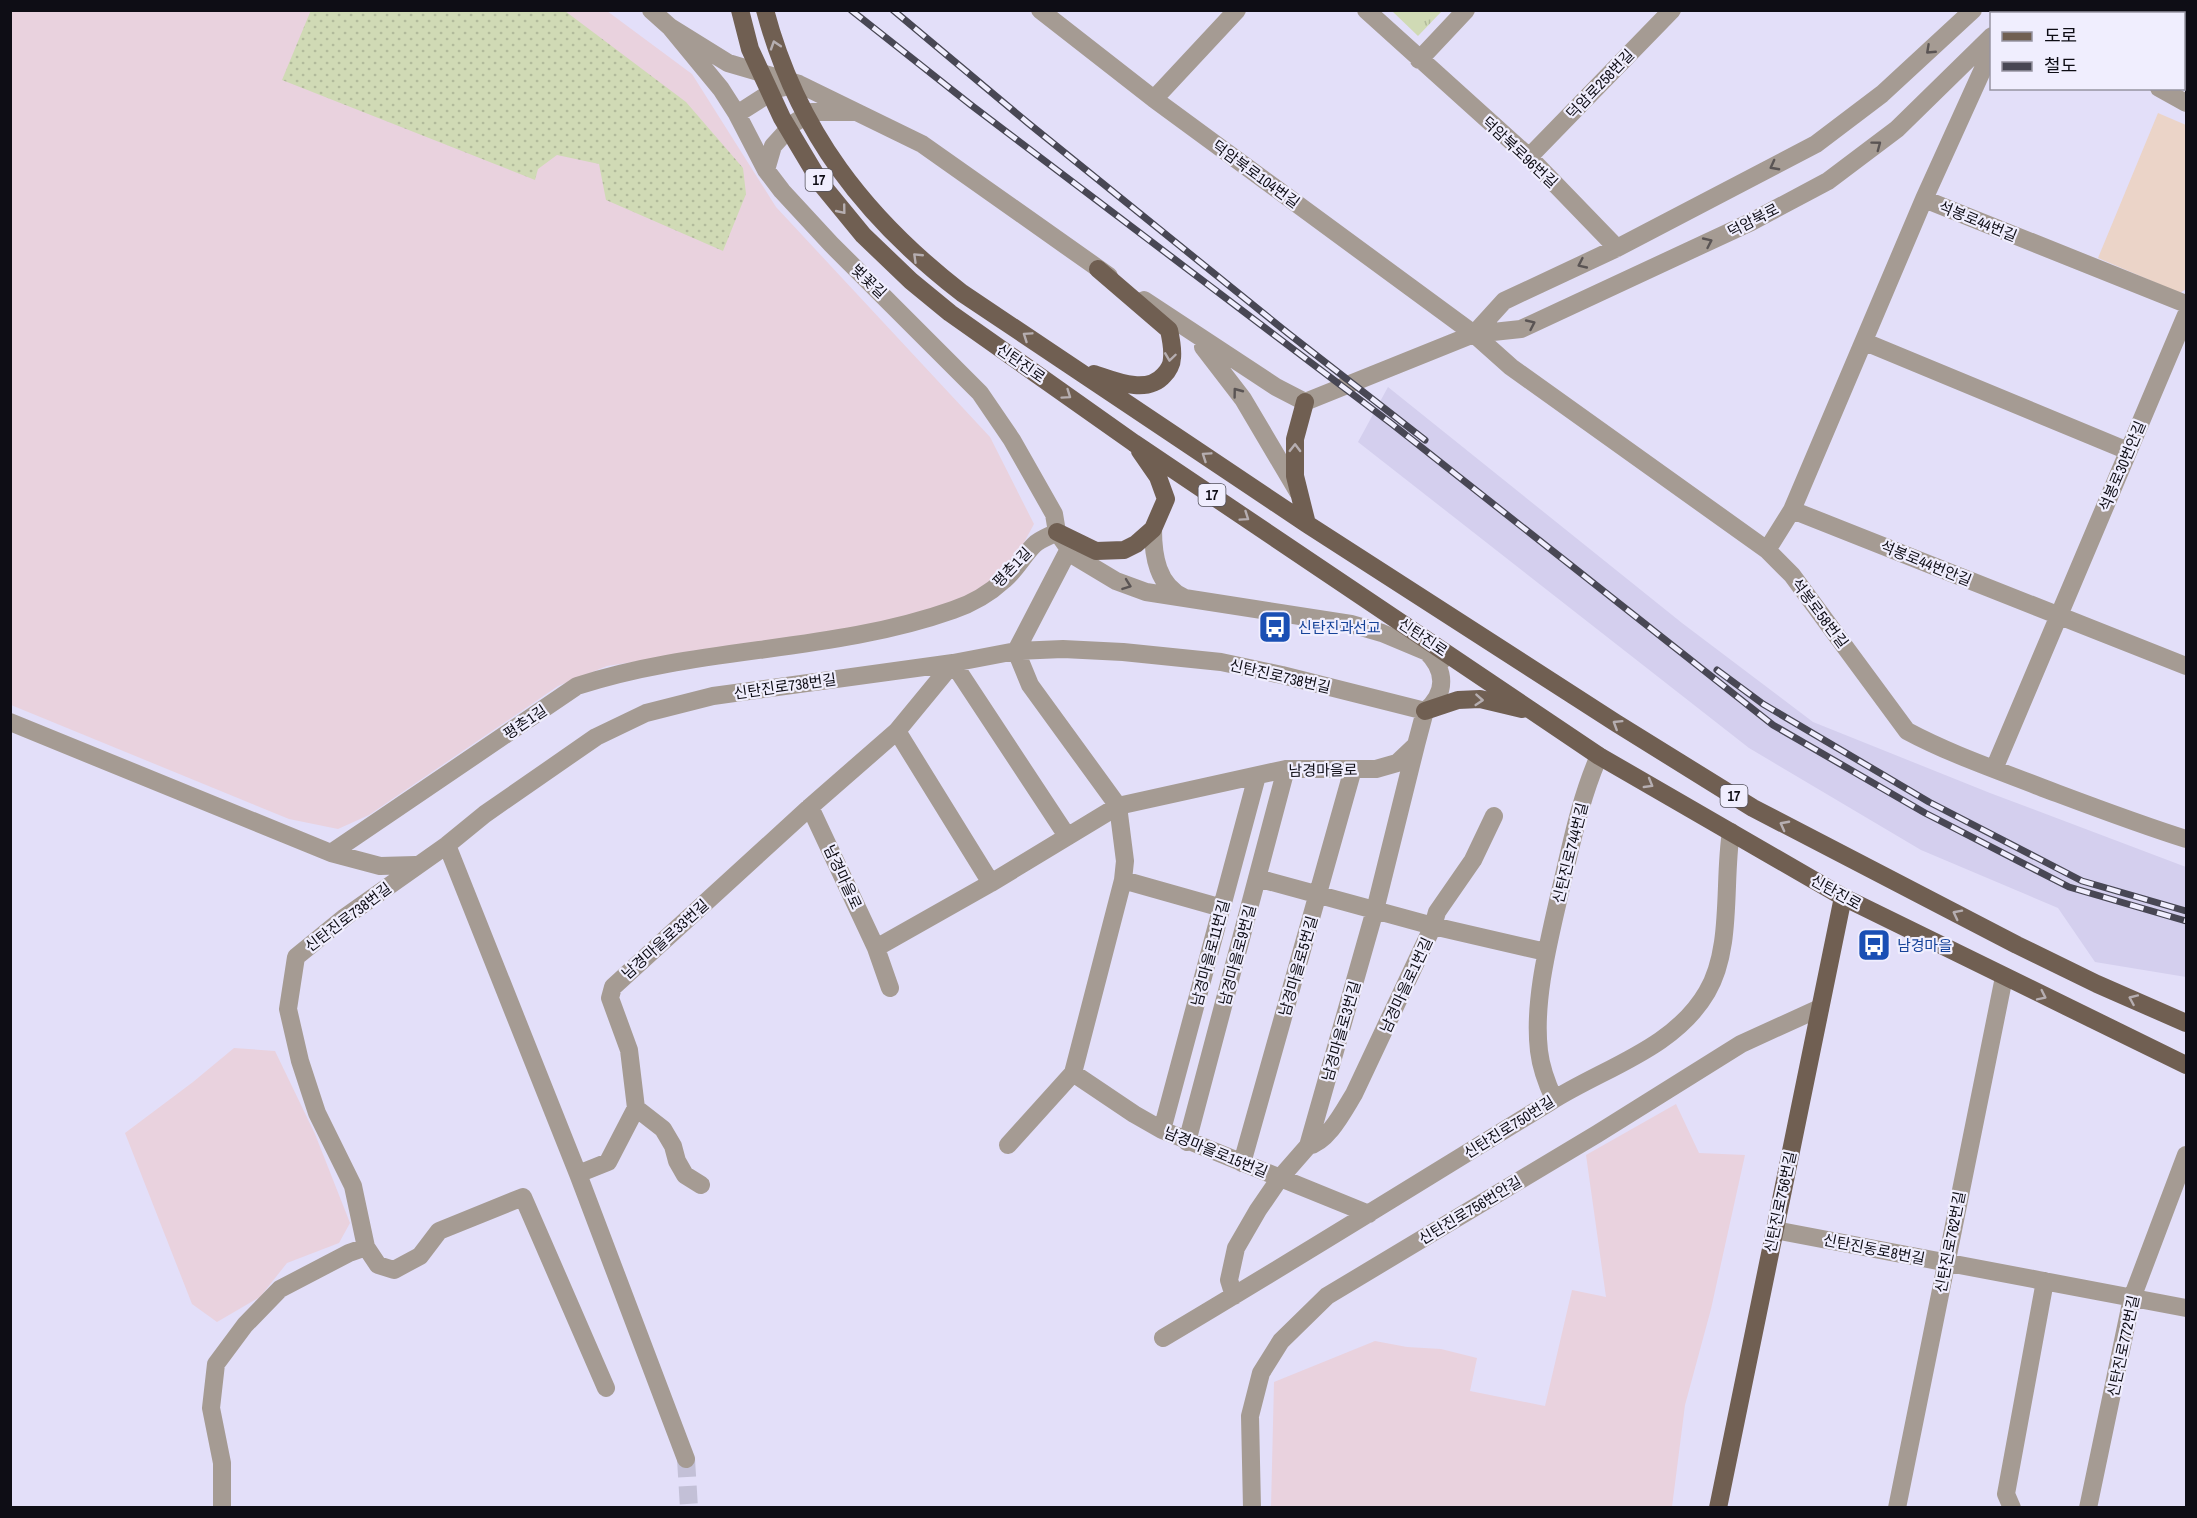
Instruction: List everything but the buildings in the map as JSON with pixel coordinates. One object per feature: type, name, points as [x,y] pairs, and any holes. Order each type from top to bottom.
[{"type":"main road","name":"신탄진로","points":[[740,10],[750,49],[782,118],[822,186],[863,235],[911,281],[950,313],[1134,443],[1599,756],[1843,897],[2187,1065]]},
{"type":"main road","name":"신탄진로","points":[[765,10],[775,47],[803,111],[840,172],[879,220],[927,266],[962,294],[1307,524],[1616,723],[1753,808],[2017,945],[2097,984],[2187,1023]]},
{"type":"main road","points":[[1069,364],[1115,381],[1139,385],[1155,384],[1166,373],[1172,361],[1169,330],[1098,269]]},
{"type":"main road","points":[[1305,402],[1295,440],[1295,476],[1307,524]]},
{"type":"main road","points":[[1058,532],[1096,551],[1124,549],[1136,544],[1153,528],[1166,499],[1158,477],[1134,443]]},
{"type":"main road","points":[[1425,711],[1458,700],[1480,699],[1534,712]]},
{"type":"main road","name":"신탄진로756번길","points":[[1718,1508],[1843,897]]},
{"type":"street","name":"벚꽃길","points":[[651,10],[670,27],[721,89],[737,114],[766,170],[782,191],[831,244],[980,393],[1012,440],[1054,514],[1058,532],[1072,553]]},
{"type":"street","name":"덕암북로104번길","points":[[1040,10],[1154,99],[1474,334]]},
{"type":"street","points":[[1154,99],[1237,10]]},
{"type":"street","name":"덕암북로96번길","points":[[1366,10],[1528,157],[1617,248]]},
{"type":"street","points":[[1419,60],[1466,10]]},
{"type":"street","name":"덕암로258번길","points":[[1528,157],[1672,10]]},
{"type":"street","name":"덕암북로","points":[[1474,334],[1504,302],[1617,248],[1816,144],[1882,94],[1973,10]]},
{"type":"street","points":[[670,27],[728,63],[800,84],[922,144],[1193,334],[1276,387],[1305,402]]},
{"type":"street","name":"덕암북로","points":[[1305,402],[1474,334],[1521,329],[1751,222],[1828,181],[1897,129],[1990,38]]},
{"type":"street","name":"석봉로44번길","points":[[1990,53],[1924,200],[2187,304]]},
{"type":"street","points":[[737,114],[776,89],[800,84]]},
{"type":"street","points":[[2163,90],[2187,103]]},
{"type":"street","points":[[766,170],[773,146],[794,123],[812,112],[854,112]]},
{"type":"street","points":[[1767,550],[1792,510],[1924,200]]},
{"type":"street","name":"석봉로30번안길","points":[[1994,769],[2060,617],[2127,451],[2187,315]]},
{"type":"street","points":[[1193,334],[1243,399],[1300,495]]},
{"type":"street","name":"석봉로58번길","points":[[1474,334],[1512,367],[1767,550],[1792,575],[1907,731],[1932,745],[1994,769],[2146,826],[2187,838]]},
{"type":"street","points":[[1865,342],[2127,451]]},
{"type":"street","name":"석봉로44번안길","points":[[1792,510],[2060,617]]},
{"type":"street","points":[[1153,528],[1153,554],[1161,576],[1181,597],[1192,601]]},
{"type":"street","name":"평촌1길","points":[[331,853],[577,686],[617,673],[850,636],[955,610],[983,596],[1005,579],[1035,543],[1058,532]]},
{"type":"street","points":[[1008,1145],[1073,1072],[1123,880],[1125,861],[1118,806],[1030,685],[1016,651],[1072,553],[1116,581],[1146,592],[1351,624],[1424,649],[1476,674]]},
{"type":"street","points":[[2060,617],[2187,666]]},
{"type":"street","points":[[1416,745],[1425,711],[1437,698],[1442,677],[1435,660],[1424,649]]},
{"type":"street","name":"신탄진로738번길","points":[[366,1247],[353,1186],[317,1113],[300,1061],[288,1009],[296,957],[345,917],[447,845],[485,814],[596,737],[646,713],[712,696],[953,663],[1016,651],[1084,650],[1221,662],[1425,711]]},
{"type":"street","points":[[810,807],[897,731],[953,663],[1067,836]]},
{"type":"street","points":[[10,722],[331,853],[381,866],[416,865]]},
{"type":"street","points":[[897,731],[991,883]]},
{"type":"street","name":"남경마을로","points":[[876,948],[991,883],[1118,806],[1286,769],[1376,769],[1397,763],[1416,745]]},
{"type":"street","name":"남경마을로3번길","points":[[1234,1296],[1229,1280],[1236,1248],[1280,1178],[1308,1146],[1375,910],[1416,745]]},
{"type":"street","name":"신탄진로744번길","points":[[1554,1099],[1545,1079],[1539,1050],[1539,1002],[1546,952],[1579,816],[1588,782],[1599,756]]},
{"type":"street","name":"남경마을로9번길","points":[[1187,1142],[1286,769]]},
{"type":"street","name":"남경마을로5번길","points":[[1242,1163],[1353,769]]},
{"type":"street","name":"남경마을로11번길","points":[[1162,1130],[1257,776]]},
{"type":"street","name":"남경마을로","points":[[810,807],[876,948],[890,988]]},
{"type":"street","name":"남경마을로33번길","points":[[636,1108],[629,1050],[610,998],[613,987],[810,807]]},
{"type":"street","name":"남경마을로1번길","points":[[1308,1146],[1321,1140],[1354,1094],[1433,926],[1437,912],[1473,860],[1494,816]]},
{"type":"street","name":"신탄진로750번길","points":[[1163,1338],[1554,1099],[1661,1041],[1687,1019],[1707,992],[1719,964],[1723,941],[1727,855],[1731,832]]},
{"type":"street","points":[[447,845],[578,1174],[686,1459]]},
{"type":"street","points":[[1257,878],[1433,926],[1546,952]]},
{"type":"street","points":[[1123,880],[1222,908]]},
{"type":"street","name":"신탄진로762번길","points":[[1897,1508],[2004,977]]},
{"type":"street","name":"신탄진로756번안길","points":[[1252,1508],[1250,1416],[1261,1373],[1281,1341],[1327,1296],[1597,1134],[1741,1044],[1820,1008]]},
{"type":"street","name":"남경마을로15번길","points":[[1073,1072],[1134,1114],[1187,1142],[1369,1214]]},
{"type":"street","points":[[578,1174],[608,1162],[636,1108],[663,1129],[685,1175],[701,1185]]},
{"type":"street","name":"신탄진로772번길","points":[[2088,1508],[2132,1298],[2187,1155]]},
{"type":"street","points":[[222,1508],[222,1463],[212,1408],[216,1364],[245,1325],[280,1289],[350,1252],[366,1247],[378,1265],[394,1270],[420,1256],[439,1232],[523,1197],[606,1388]]},
{"type":"street","name":"신탄진동로8번길","points":[[1774,1230],[2187,1308]]},
{"type":"street","points":[[2012,1508],[2006,1494],[2045,1281]]},
{"type":"shaded area","points":[[10,11],[607,11],[692,74],[776,207],[990,437],[1034,524],[1020,550],[981,594],[902,621],[607,666],[558,686],[369,815],[338,829],[289,819],[11,705]]},
{"type":"shaded area","points":[[2158,113],[2186,125],[2186,289],[2180,293],[2098,258]]},
{"type":"shaded area","points":[[1388,387],[1682,623],[1813,722],[1990,793],[2186,867],[2186,977],[2095,962],[2058,908],[1921,850],[1749,748],[1358,442]]},
{"type":"shaded area","points":[[234,1048],[275,1051],[315,1134],[350,1223],[339,1243],[287,1263],[260,1297],[217,1322],[192,1304],[125,1133]]},
{"type":"shaded area","points":[[1676,1104],[1699,1153],[1745,1155],[1711,1309],[1685,1405],[1672,1507],[1271,1507],[1274,1382],[1375,1341],[1407,1347],[1441,1349],[1477,1358],[1470,1391],[1545,1406],[1572,1290],[1606,1297],[1586,1155]]},
{"type":"green space","points":[[311,10],[565,11],[686,102],[743,168],[746,194],[723,251],[606,200],[599,164],[557,155],[538,169],[535,180],[282,80]]},
{"type":"green space","points":[[1392,11],[1442,11],[1418,36]]},
{"type":"tunnel","points":[[686,1459],[689,1508]]},
{"type":"railway","points":[[851,10],[971,105],[1392,424],[1773,725],[1925,813],[2069,887],[2186,921]]},
{"type":"railway","points":[[893,10],[1028,123],[1289,334],[1425,440]]},
{"type":"railway","points":[[1717,670],[1763,704],[1929,802],[2082,881],[2186,911]]},
{"type":"place","name":"신탄진과선교","points":[[1275,627]]},
{"type":"place","name":"남경마을","points":[[1874,945]]}]
